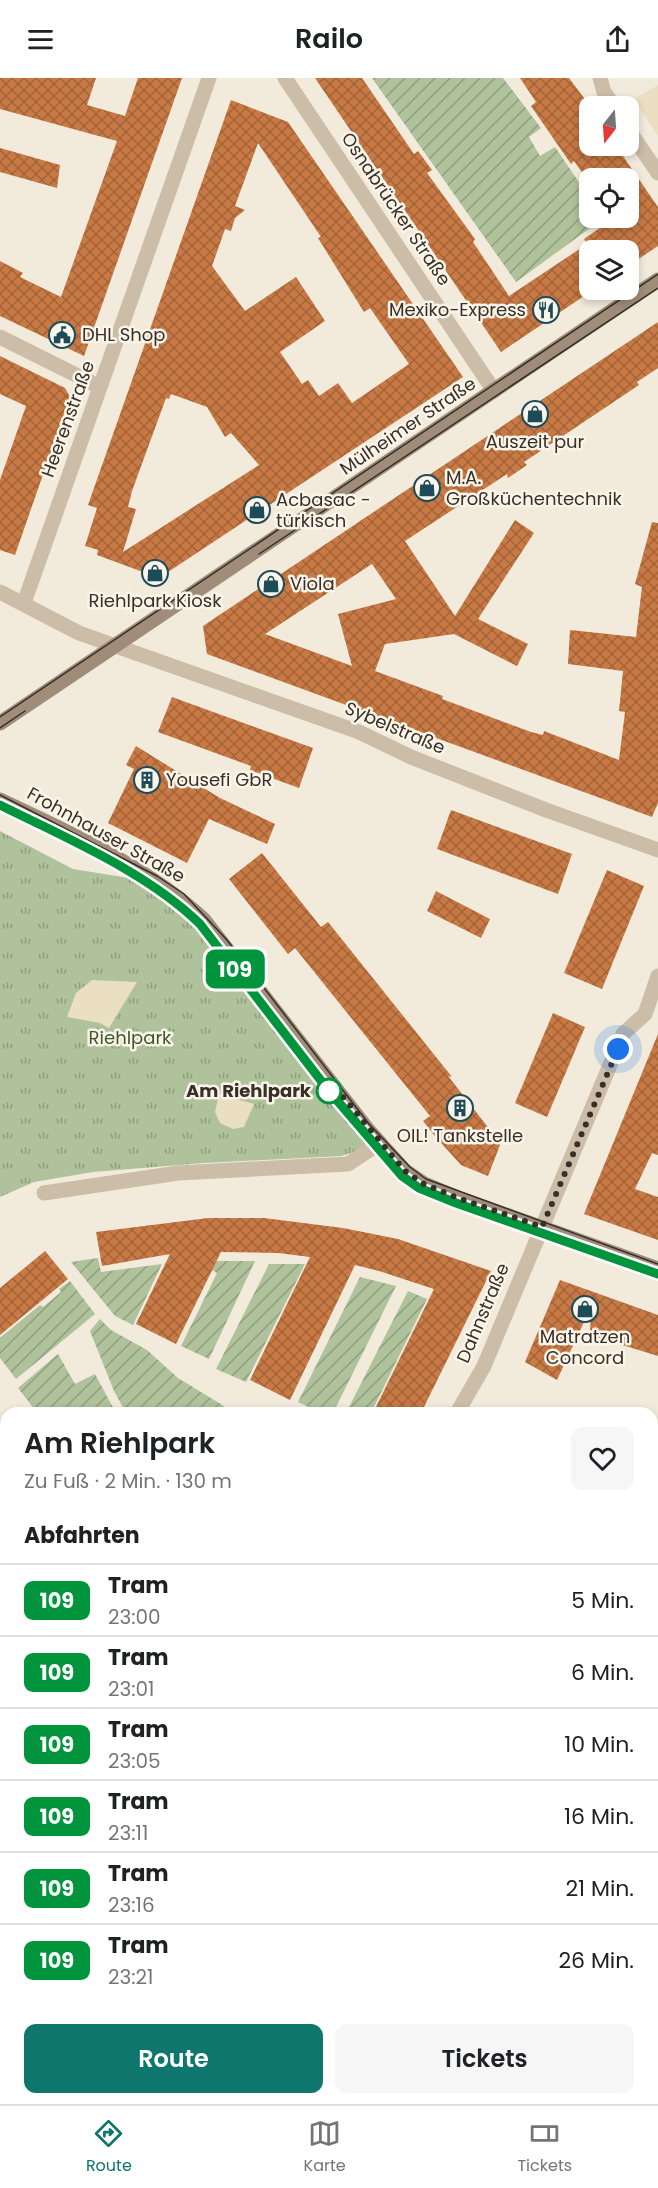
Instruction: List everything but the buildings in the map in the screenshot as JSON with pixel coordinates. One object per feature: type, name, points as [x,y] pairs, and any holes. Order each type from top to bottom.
[{"type":"main road","name":"Mülheimer Straße","points":[[0,723],[658,280]]},
{"type":"main road","name":"Frohnhauser Straße","points":[[0,800],[154,880],[181,899],[204,920],[380,1143],[405,1171],[424,1184],[658,1269]]},
{"type":"street","name":"Heerenstraße","points":[[24,603],[209,78]]},
{"type":"street","name":"Osnabrücker Straße","points":[[285,78],[494,391]]},
{"type":"street","points":[[600,78],[607,96]]},
{"type":"street","points":[[639,145],[658,173]]},
{"type":"street","points":[[0,337],[100,387]]},
{"type":"street","name":"Sybelstraße","points":[[0,592],[79,633],[359,732],[411,757],[546,810],[658,850]]},
{"type":"street","name":"Dahnstraße","points":[[460,1407],[484,1366],[623,1034],[645,1014],[658,976]]},
{"type":"street","points":[[44,1192],[178,1173],[348,1164],[380,1143]]},
{"type":"green space","points":[[372,78],[503,78],[541,128],[529,137],[540,156],[555,147],[579,182],[579,228],[590,228],[516,282]]},
{"type":"green space","name":"Riehlpark","points":[[0,831],[73,869],[154,882],[181,901],[368,1134],[367,1148],[341,1156],[204,1163],[93,1172],[34,1182],[0,1197]]},
{"type":"green space","points":[[98,1258],[101,1272],[162,1264],[133,1325],[115,1316],[71,1262]]},
{"type":"green space","points":[[214,1261],[255,1261],[209,1359],[181,1346],[217,1273],[210,1269]]},
{"type":"green space","points":[[269,1264],[305,1264],[246,1382],[216,1369]]},
{"type":"green space","points":[[360,1277],[396,1286],[336,1407],[308,1407],[298,1402]]},
{"type":"green space","points":[[70,1281],[95,1314],[16,1379],[0,1358],[0,1338],[40,1305],[43,1307],[61,1292],[59,1289]]},
{"type":"green space","points":[[408,1291],[427,1299],[374,1407],[349,1407]]},
{"type":"green space","points":[[100,1319],[111,1330],[147,1350],[178,1378],[224,1406],[123,1407],[90,1331]]},
{"type":"green space","points":[[58,1354],[75,1384],[95,1374],[113,1407],[33,1407],[18,1388]]},
{"type":"shaded area","points":[[658,85],[658,136],[639,107],[639,96]]},
{"type":"shaded area","points":[[92,980],[137,982],[109,1028],[100,1023],[67,1017],[76,993]]},
{"type":"shaded area","points":[[219,1094],[254,1104],[244,1127],[233,1129],[220,1123],[215,1112]]},
{"type":"tram line","points":[[0,717],[658,274]]},
{"type":"tram line","points":[[259,554],[658,288]]},
{"type":"tram line","points":[[0,728],[25,711]]},
{"type":"tram line","points":[[0,795],[157,876],[184,894],[227,940],[369,1124],[410,1167],[426,1179],[658,1264]]},
{"type":"tram line","points":[[0,805],[131,872],[179,905],[200,924],[329,1091],[401,1176],[419,1188],[456,1203],[658,1274]]},
{"type":"tram line","name":"109","points":[[0,805],[119,867],[179,903],[200,924],[329,1091],[402,1176],[419,1188],[456,1203],[658,1274]]},
{"type":"place","name":"Mexiko-Express","points":[[546,310]]},
{"type":"place","name":"DHL Shop","points":[[62,335]]},
{"type":"place","name":"Auszeit pur","points":[[535,414]]},
{"type":"place","name":"M.A. Großküchentechnik","points":[[427,488]]},
{"type":"place","name":"Acbasac - türkisch","points":[[257,510]]},
{"type":"place","name":"Riehlpark Kiosk","points":[[155,573]]},
{"type":"place","name":"Viola","points":[[271,584]]},
{"type":"place","name":"Yousefi GbR","points":[[147,780]]},
{"type":"place","name":"Am Riehlpark","points":[[329,1091]]},
{"type":"place","name":"OIL! Tankstelle","points":[[460,1108]]},
{"type":"place","name":"Matratzen Concord","points":[[585,1309]]},
{"type":"route","points":[[329,1091],[334,1086],[368,1130],[405,1171],[424,1184],[542,1227],[618,1049]]}]
